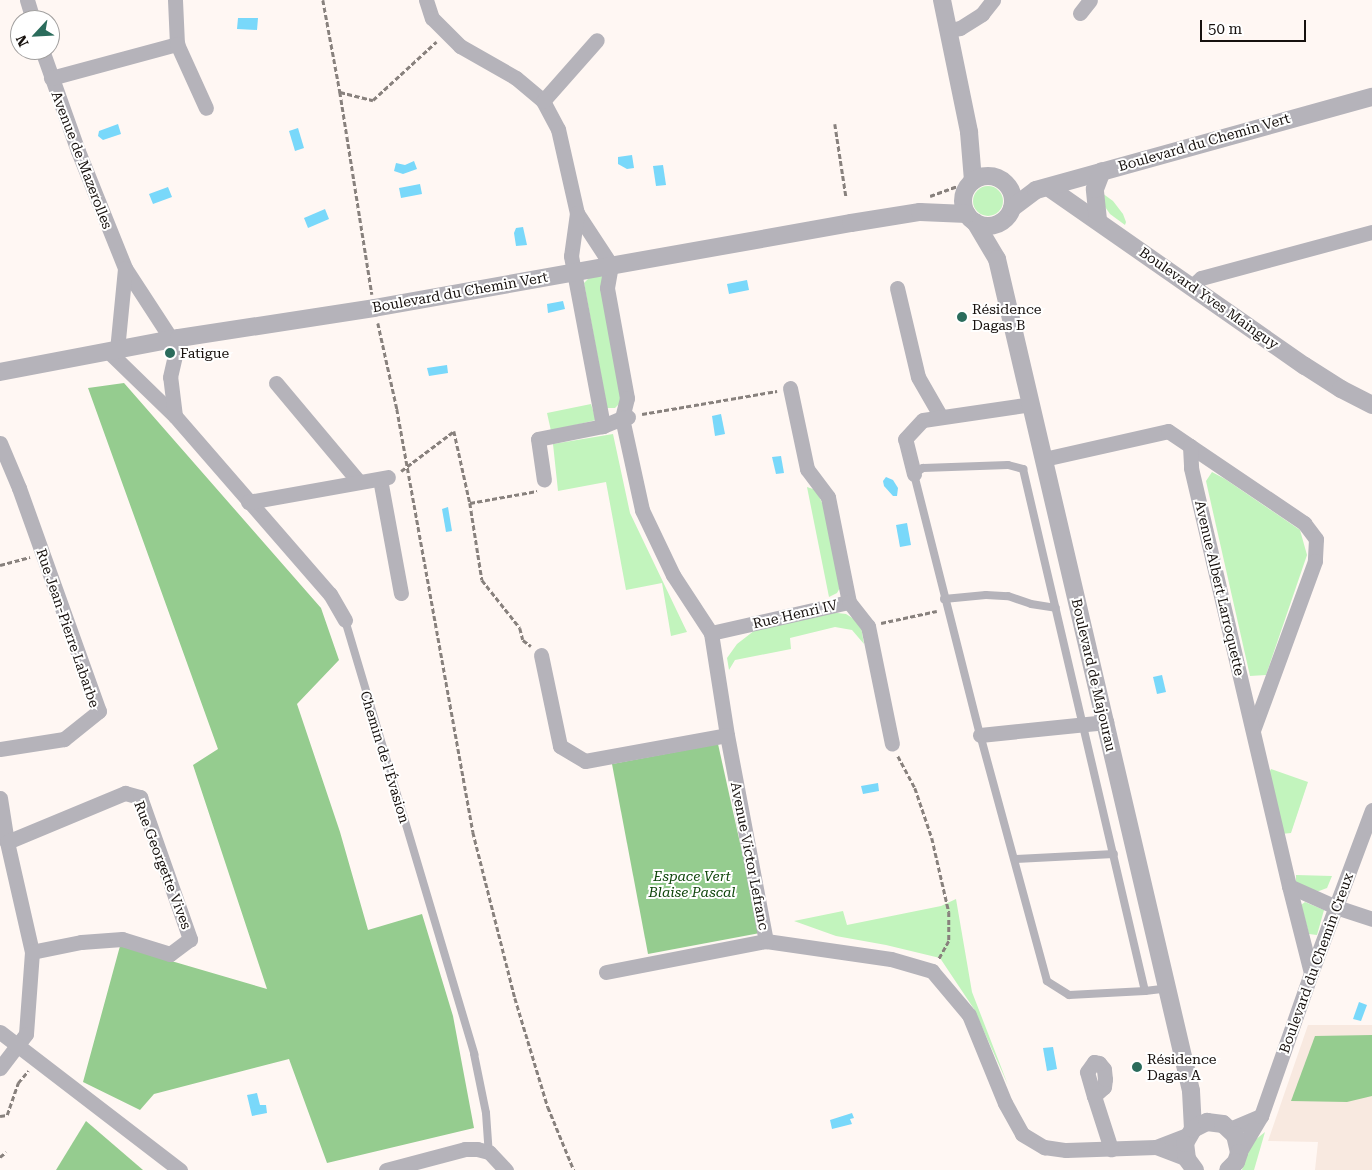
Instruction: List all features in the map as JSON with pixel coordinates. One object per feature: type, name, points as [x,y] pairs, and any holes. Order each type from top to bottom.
[{"type":"street","points":[[175,0],[177,44],[206,108]]},
{"type":"street","points":[[426,0],[432,18],[460,46],[516,78],[543,101],[558,129],[577,213],[611,265]]},
{"type":"street","points":[[942,0],[969,132],[982,182]]},
{"type":"street","points":[[948,30],[960,28],[982,14],[993,0]]},
{"type":"street","points":[[1080,12],[1090,0]]},
{"type":"street","points":[[543,101],[597,40]]},
{"type":"street","points":[[51,78],[177,44]]},
{"type":"street","name":"Avenue de Mazerolles","points":[[45,60],[125,268],[175,339]]},
{"type":"street","name":"Boulevard du Chemin Vert","points":[[1009,214],[1042,188],[1372,97]]},
{"type":"street","points":[[1098,220],[1095,189],[1102,171]]},
{"type":"street","points":[[982,182],[1042,188]]},
{"type":"street","points":[[982,182],[1012,193],[1009,214],[1000,223],[988,226],[971,218],[963,203],[982,182]]},
{"type":"street","name":"Boulevard du Chemin Vert","points":[[0,372],[175,339],[374,308],[575,271],[920,212],[982,182]]},
{"type":"street","name":"Boulevard Yves Mainguy","points":[[1042,188],[1098,220],[1305,366],[1341,389],[1372,405]]},
{"type":"street","name":"Boulevard du Chemin Vert","points":[[920,212],[971,218]]},
{"type":"street","points":[[577,213],[571,256],[603,426]]},
{"type":"street","name":"Boulevard de Majourau","points":[[997,259],[1009,214]]},
{"type":"street","name":"Boulevard de Majourau","points":[[971,218],[997,259],[1192,1091],[1196,1129]]},
{"type":"street","points":[[1192,286],[1200,278],[1370,237]]},
{"type":"street","name":"Avenue Victor Lefranc","points":[[611,265],[606,288],[627,398],[625,417],[642,510],[673,575],[711,632],[727,735],[766,941],[891,959],[932,971]]},
{"type":"street","name":"Avenue de Mazerolles","points":[[113,351],[125,268]]},
{"type":"street","points":[[897,288],[918,377],[941,417]]},
{"type":"street","points":[[175,339],[170,377],[175,416]]},
{"type":"street","name":"Chemin de l'Évasion","points":[[113,351],[175,416],[330,594],[345,620]]},
{"type":"street","points":[[276,383],[358,482]]},
{"type":"street","points":[[790,388],[807,469],[828,497],[849,602]]},
{"type":"street","points":[[914,474],[906,439],[923,420],[1031,404]]},
{"type":"street","points":[[544,480],[538,439],[603,426],[625,417]]},
{"type":"street","points":[[1044,459],[1168,431],[1304,523],[1316,539],[1315,561],[1253,730]]},
{"type":"street","name":"Rue Jean-Pierre Labarbe","points":[[0,443],[99,711],[64,739],[0,749]]},
{"type":"street","name":"Avenue Albert Larroquette","points":[[1190,446],[1191,468],[1311,972]]},
{"type":"street","points":[[248,502],[384,478],[401,593]]},
{"type":"street","name":"Rue Henri IV","points":[[711,632],[849,602],[868,626],[892,744]]},
{"type":"street","points":[[541,655],[560,746],[585,761],[727,735]]},
{"type":"street","points":[[980,735],[1106,722]]},
{"type":"street","name":"Rue Georgette Vives","points":[[7,842],[125,793],[140,797],[190,938],[170,954],[122,939],[81,942],[32,952]]},
{"type":"street","points":[[0,798],[7,842],[32,952],[26,1034],[0,1068]]},
{"type":"street","name":"Boulevard du Chemin Creux","points":[[1238,1153],[1261,1116],[1311,972],[1372,810]]},
{"type":"street","points":[[1289,886],[1336,907],[1372,919]]},
{"type":"street","points":[[606,972],[766,941]]},
{"type":"street","points":[[932,971],[968,1015],[1005,1103],[1022,1134],[1044,1147],[1066,1150],[1156,1147],[1216,1122],[1230,1128],[1238,1144],[1236,1162],[1228,1170]]},
{"type":"street","points":[[0,1032],[180,1170]]},
{"type":"street","points":[[1094,1096],[1111,1149]]},
{"type":"street","points":[[1230,1128],[1261,1116]]},
{"type":"street","points":[[1191,1165],[1184,1151],[1196,1129]]},
{"type":"street","points":[[1156,1147],[1191,1165]]},
{"type":"street","points":[[386,1170],[465,1149],[483,1150],[506,1170]]},
{"type":"lane","points":[[1145,991],[1023,469],[1008,465],[923,468],[914,474],[946,609],[1047,981],[1069,995],[1145,991],[1168,988]]},
{"type":"lane","points":[[944,599],[986,595],[1008,596],[1031,604],[1056,608]]},
{"type":"lane","name":"Chemin de l'Évasion","points":[[345,620],[474,1054],[486,1113],[483,1150]]},
{"type":"lane","points":[[1015,859],[1114,854]]},
{"type":"path","points":[[323,0],[340,92],[374,308],[407,468],[473,832],[515,998],[548,1106],[574,1170]]},
{"type":"path","points":[[340,92],[373,100],[447,33]]},
{"type":"path","points":[[835,124],[846,196]]},
{"type":"path","points":[[625,417],[790,388]]},
{"type":"path","points":[[384,478],[407,468],[454,431],[470,504],[482,580],[520,628],[523,640],[541,655]]},
{"type":"path","points":[[470,504],[536,492],[544,480]]},
{"type":"path","points":[[0,565],[42,554]]},
{"type":"path","points":[[868,626],[946,609]]},
{"type":"path","points":[[892,744],[916,788],[930,830],[949,912],[949,940],[932,971]]},
{"type":"path","points":[[0,1116],[7,1115],[18,1082],[37,1060]]},
{"type":"path","points":[[0,1157],[6,1152]]},
{"type":"shaded area","points":[[1308,1025],[1372,1025],[1372,1170],[1315,1170],[1318,1142],[1268,1141]]},
{"type":"green space","points":[[988,186],[994,187],[1002,195],[1002,207],[994,215],[988,216],[982,215],[974,207],[973,201],[974,195],[982,187]]},
{"type":"green space","points":[[1102,193],[1113,201],[1123,214],[1126,222],[1125,225],[1110,214],[1103,204]]},
{"type":"green space","points":[[602,275],[621,402],[615,408],[607,408],[584,283],[590,277]]},
{"type":"green space","points":[[124,383],[321,608],[339,660],[297,704],[340,832],[368,930],[422,914],[453,1016],[474,1128],[327,1163],[289,1059],[154,1094],[140,1110],[83,1082],[120,946],[267,989],[193,765],[218,749],[88,388]]},
{"type":"green space","points":[[591,404],[596,420],[551,431],[547,413]]},
{"type":"green space","points":[[613,434],[630,513],[687,632],[671,636],[662,583],[626,590],[606,482],[558,491],[553,444]]},
{"type":"green space","points":[[1212,472],[1300,530],[1307,555],[1266,675],[1250,676],[1206,481]]},
{"type":"green space","points":[[807,487],[816,490],[824,507],[841,586],[837,593],[829,597]]},
{"type":"green space","points":[[829,612],[846,614],[854,619],[861,627],[864,644],[852,630],[835,627],[790,638],[791,649],[735,660],[729,670],[727,658],[737,644],[759,627]]},
{"type":"green space","name":"Espace Vert Blaise Pascal","points":[[718,744],[760,933],[648,954],[612,764]]},
{"type":"green space","points":[[1271,769],[1308,782],[1291,833],[1281,834],[1268,775]]},
{"type":"green space","points":[[1296,875],[1332,876],[1327,888],[1319,891],[1307,890],[1296,882]]},
{"type":"green space","points":[[956,899],[972,992],[1008,1085],[974,1009],[940,958],[886,945],[836,936],[794,921],[843,911],[847,925],[941,906]]},
{"type":"green space","points":[[1305,902],[1324,910],[1317,935],[1309,934],[1301,905]]},
{"type":"green space","points":[[1372,1035],[1372,1096],[1347,1102],[1291,1101],[1315,1036]]},
{"type":"green space","points":[[86,1121],[143,1170],[56,1170]]},
{"type":"green space","points":[[1265,1132],[1254,1170],[1242,1170],[1249,1145]]},
{"type":"water","points":[[238,18],[258,18],[257,30],[237,29]]},
{"type":"water","points":[[118,124],[121,134],[103,140],[98,136],[99,131]]},
{"type":"water","points":[[298,128],[304,148],[295,151],[289,131]]},
{"type":"water","points":[[632,155],[634,168],[627,169],[618,164],[618,157]]},
{"type":"water","points":[[414,161],[417,169],[403,174],[394,171],[396,163],[405,165]]},
{"type":"water","points":[[663,165],[666,185],[656,186],[653,166]]},
{"type":"water","points":[[420,184],[422,194],[401,198],[399,188]]},
{"type":"water","points":[[168,187],[172,197],[153,204],[149,194]]},
{"type":"water","points":[[325,209],[329,219],[308,228],[304,218]]},
{"type":"water","points":[[523,227],[527,245],[516,246],[514,233],[516,228]]},
{"type":"water","points":[[747,280],[749,290],[729,294],[727,284]]},
{"type":"water","points":[[563,301],[565,309],[548,313],[547,304]]},
{"type":"water","points":[[447,365],[448,373],[429,376],[427,368]]},
{"type":"water","points":[[721,414],[725,434],[715,436],[712,416]]},
{"type":"water","points":[[781,456],[784,473],[776,474],[772,457]]},
{"type":"water","points":[[886,477],[893,480],[898,488],[897,496],[893,496],[884,486],[883,481]]},
{"type":"water","points":[[448,507],[452,531],[446,532],[442,509]]},
{"type":"water","points":[[907,523],[911,545],[900,547],[896,525]]},
{"type":"water","points":[[1162,675],[1166,692],[1157,694],[1153,677]]},
{"type":"water","points":[[878,783],[879,791],[863,794],[861,786]]},
{"type":"water","points":[[1359,1002],[1367,1005],[1361,1021],[1353,1019]]},
{"type":"water","points":[[1053,1047],[1057,1069],[1047,1071],[1043,1048]]},
{"type":"water","points":[[257,1093],[260,1105],[266,1105],[267,1113],[252,1116],[247,1095]]},
{"type":"water","points":[[852,1113],[854,1118],[850,1119],[852,1124],[832,1129],[830,1120]]},
{"type":"place","name":"Résidence Dagas B","points":[[962,317]]},
{"type":"place","name":"Fatigue","points":[[170,353]]},
{"type":"place","name":"Résidence Dagas A","points":[[1137,1067]]}]
